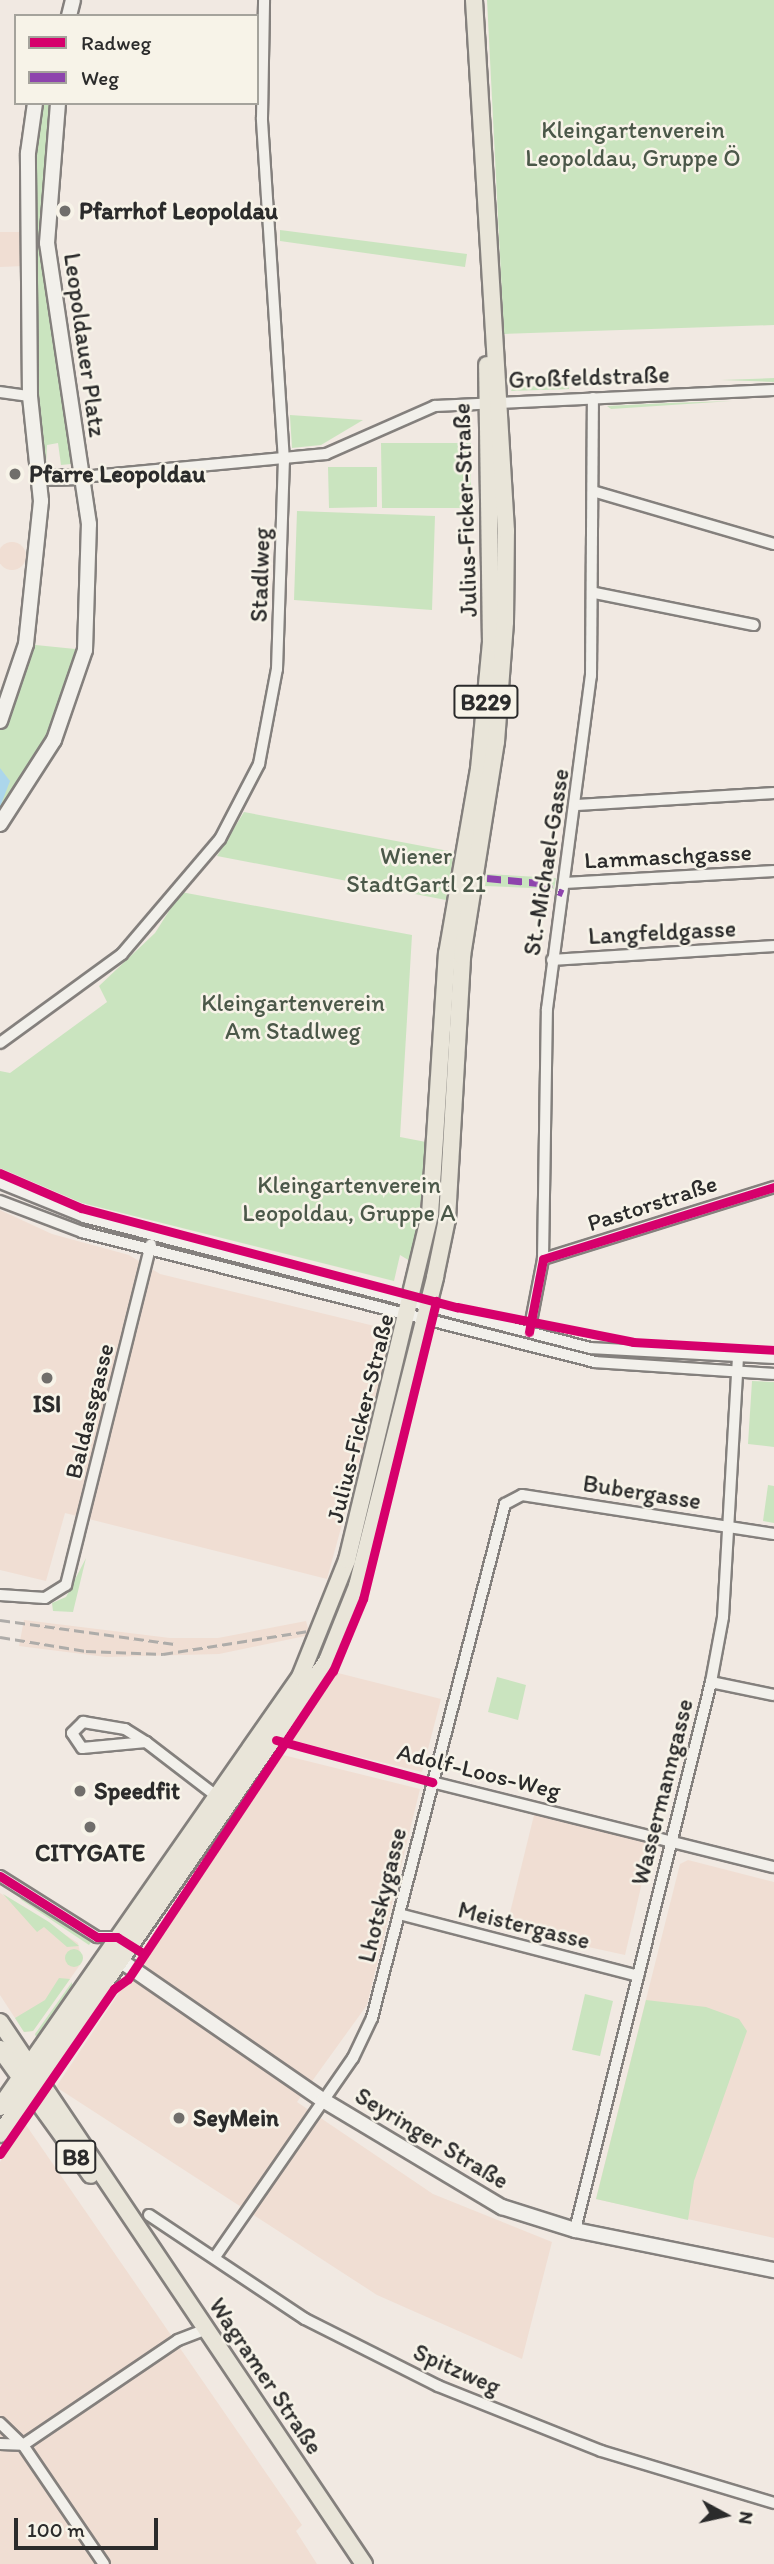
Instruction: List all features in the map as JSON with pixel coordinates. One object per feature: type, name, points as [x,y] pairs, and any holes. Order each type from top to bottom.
[{"type":"main road","name":"Julius-Ficker-Straße","points":[[29,2081],[112,1944],[225,1802],[314,1683],[348,1612],[419,1311],[430,1215],[447,954],[479,769],[491,643],[491,402],[474,0]]},
{"type":"main road","name":"Julius-Ficker-Straße","points":[[29,2081],[122,1961],[225,1802]]},
{"type":"main road","name":"Wagramer Straße","points":[[0,2022],[29,2081]]},
{"type":"main road","name":"Wagramer Straße","points":[[0,2049],[29,2081],[131,2211],[206,2329],[364,2564]]},
{"type":"main road","name":"B229","points":[[0,2107],[29,2081]]},
{"type":"main road","name":"B229","points":[[0,2134],[29,2081]]},
{"type":"street","name":"Stadlweg","points":[[0,1043],[122,954],[220,839],[250,791],[277,669],[284,461],[262,118],[264,0]]},
{"type":"street","name":"Leopoldauer Platz","points":[[0,721],[26,644],[41,478],[30,396],[28,152],[35,105]]},
{"type":"street","name":"Leopoldauer Platz","points":[[0,824],[54,740],[85,650],[89,524],[49,278],[58,105]]},
{"type":"street","name":"Großfeldstraße","points":[[82,477],[284,461],[326,454],[435,405],[774,390]]},
{"type":"street","points":[[0,392],[30,396]]},
{"type":"street","name":"St.-Michael-Gasse","points":[[529,1332],[543,1259],[544,1043],[552,960],[578,805],[595,593],[593,398]]},
{"type":"street","points":[[41,478],[82,477]]},
{"type":"street","points":[[596,492],[774,544]]},
{"type":"street","points":[[595,593],[754,625]]},
{"type":"street","points":[[578,805],[774,793]]},
{"type":"street","name":"Lammaschgasse","points":[[565,883],[774,871]]},
{"type":"street","name":"Langfeldgasse","points":[[552,960],[774,946]]},
{"type":"street","points":[[0,1183],[61,1209],[595,1362],[774,1374]]},
{"type":"street","name":"Pastorstraße","points":[[543,1259],[774,1186]]},
{"type":"street","points":[[0,1201],[82,1232],[419,1311],[630,1353],[774,1359]]},
{"type":"street","name":"Baldassgasse","points":[[0,1595],[27,1600],[58,1594],[71,1572],[153,1235]]},
{"type":"street","name":"Wassermanngasse","points":[[575,2230],[711,1682],[729,1528],[738,1357]]},
{"type":"street","name":"Bubergasse","points":[[505,1504],[522,1495],[774,1534]]},
{"type":"street","name":"Lhotskygasse","points":[[215,2257],[246,2208],[323,2100],[372,2018],[505,1504]]},
{"type":"street","points":[[711,1682],[774,1695]]},
{"type":"street","points":[[146,1742],[82,1748],[72,1732],[83,1722],[125,1729],[146,1742],[225,1802]]},
{"type":"street","name":"Adolf-Loos-Weg","points":[[432,1782],[774,1867]]},
{"type":"street","name":"Seyringer Straße","points":[[2,1876],[96,1937],[112,1944],[122,1961],[323,2100],[459,2186],[575,2230],[774,2270]]},
{"type":"street","name":"Meistergasse","points":[[400,1914],[638,1976]]},
{"type":"street","name":"Spitzweg","points":[[149,2215],[305,2319],[438,2386],[601,2451],[774,2503]]},
{"type":"street","points":[[0,2444],[23,2445],[178,2340],[206,2329]]},
{"type":"street","points":[[0,2423],[23,2445],[104,2564]]},
{"type":"shaded area","points":[[0,232],[21,232],[24,266],[0,267]]},
{"type":"shaded area","points":[[7,543],[17,543],[25,551],[25,561],[17,569],[7,569],[-1,561],[-1,551]]},
{"type":"shaded area","points":[[0,1210],[52,1234],[129,1255],[160,1274],[395,1331],[327,1579],[65,1513],[46,1581],[0,1570]]},
{"type":"shaded area","points":[[24,1620],[170,1638],[218,1638],[306,1621],[310,1635],[219,1654],[106,1657],[19,1646]]},
{"type":"shaded area","points":[[334,1672],[441,1699],[422,1772],[290,1740]]},
{"type":"shaded area","points":[[279,1754],[420,1789],[367,2005],[297,2102],[433,2194],[552,2242],[522,2359],[377,2295],[56,2087]]},
{"type":"shaded area","points":[[535,1811],[652,1840],[625,1955],[506,1929]]},
{"type":"shaded area","points":[[688,1860],[774,1882],[774,2238],[596,2199],[680,1864]]},
{"type":"shaded area","points":[[0,1893],[78,1943],[82,1962],[33,2031],[24,2032],[0,1995]]},
{"type":"shaded area","points":[[26,2125],[302,2525],[296,2531],[317,2564],[0,2564],[0,2162]]},
{"type":"green space","name":"Kleingartenverein Leopoldau, Gruppe Ö","points":[[487,0],[774,0],[774,325],[504,334]]},
{"type":"green space","points":[[38,105],[54,105],[41,246],[71,464],[61,465],[58,443],[47,445],[46,466],[36,387],[31,176]]},
{"type":"green space","points":[[280,230],[467,254],[465,267],[280,241]]},
{"type":"green space","points":[[774,378],[774,382],[721,380]]},
{"type":"green space","points":[[569,385],[569,389],[511,391],[513,387]]},
{"type":"green space","points":[[732,401],[611,409],[607,406],[668,403]]},
{"type":"green space","points":[[290,415],[363,420],[321,445],[292,448]]},
{"type":"green space","points":[[381,443],[471,443],[471,508],[382,508]]},
{"type":"green space","points":[[328,467],[377,467],[377,507],[329,508]]},
{"type":"green space","points":[[297,511],[435,516],[432,610],[294,600]]},
{"type":"green space","points":[[26,644],[85,650],[54,740],[0,824],[0,721]]},
{"type":"green space","name":"Wiener StadtGartl 21","points":[[244,812],[454,852],[446,900],[217,856]]},
{"type":"green space","points":[[487,874],[556,878],[554,889],[485,886]]},
{"type":"green space","points":[[181,892],[412,935],[400,1137],[426,1142],[425,1171],[414,1247],[410,1261],[400,1255],[394,1281],[82,1203],[0,1168],[0,1071],[10,1073],[107,1002],[99,986],[155,933]]},
{"type":"green space","points":[[752,1381],[774,1382],[774,1447],[748,1444]]},
{"type":"green space","points":[[768,1485],[774,1486],[774,1523],[763,1521]]},
{"type":"green space","points":[[86,1558],[73,1612],[53,1611],[52,1603],[66,1597]]},
{"type":"green space","points":[[497,1677],[526,1685],[518,1720],[488,1712]]},
{"type":"green space","points":[[3,1894],[49,1922],[79,1946],[67,1947],[44,1927],[37,1932]]},
{"type":"green space","points":[[24,1894],[92,1941],[89,1945],[20,1899]]},
{"type":"green space","points":[[74,1949],[80,1952],[83,1958],[80,1964],[74,1967],[68,1964],[65,1958],[68,1952]]},
{"type":"green space","points":[[59,1978],[70,1979],[33,2031],[24,2032],[15,2018],[45,2000]]},
{"type":"green space","points":[[72,1982],[72,1987],[36,2037],[35,2034]]},
{"type":"green space","points":[[585,1994],[613,2001],[600,2056],[572,2050]]},
{"type":"green space","points":[[646,2000],[706,2007],[739,2019],[747,2031],[694,2181],[688,2220],[596,2199]]},
{"type":"water","points":[[0,768],[10,781],[0,807]]},
{"type":"railway","points":[[0,1620],[176,1644]]},
{"type":"railway","points":[[0,1637],[86,1651],[163,1654],[308,1631]]},
{"type":"marked path","points":[[487,878],[539,883],[563,893]]},
{"type":"cycle path","points":[[0,1173],[81,1208],[457,1307],[633,1342],[774,1350]]},
{"type":"cycle path","points":[[529,1332],[543,1259],[774,1187]]},
{"type":"cycle path","points":[[0,2154],[114,1989],[128,1979],[333,1671],[363,1599],[436,1301]]},
{"type":"cycle path","points":[[276,1740],[432,1782]]},
{"type":"cycle path","points":[[0,1876],[97,1937],[117,1937],[141,1952]]},
{"type":"place","name":"Pfarrhof Leopoldau","points":[[65,211]]},
{"type":"place","name":"Pfarre Leopoldau","points":[[15,474]]},
{"type":"place","name":"ISI","points":[[47,1378]]},
{"type":"place","name":"Speedfit","points":[[80,1791]]},
{"type":"place","name":"CITYGATE","points":[[90,1827]]},
{"type":"place","name":"SeyMein","points":[[179,2118]]},
{"type":"park label","name":"Kleingartenverein Am Stadlweg","points":[[293,1017]]},
{"type":"park label","name":"Kleingartenverein Leopoldau, Gruppe A","points":[[349,1199]]}]
